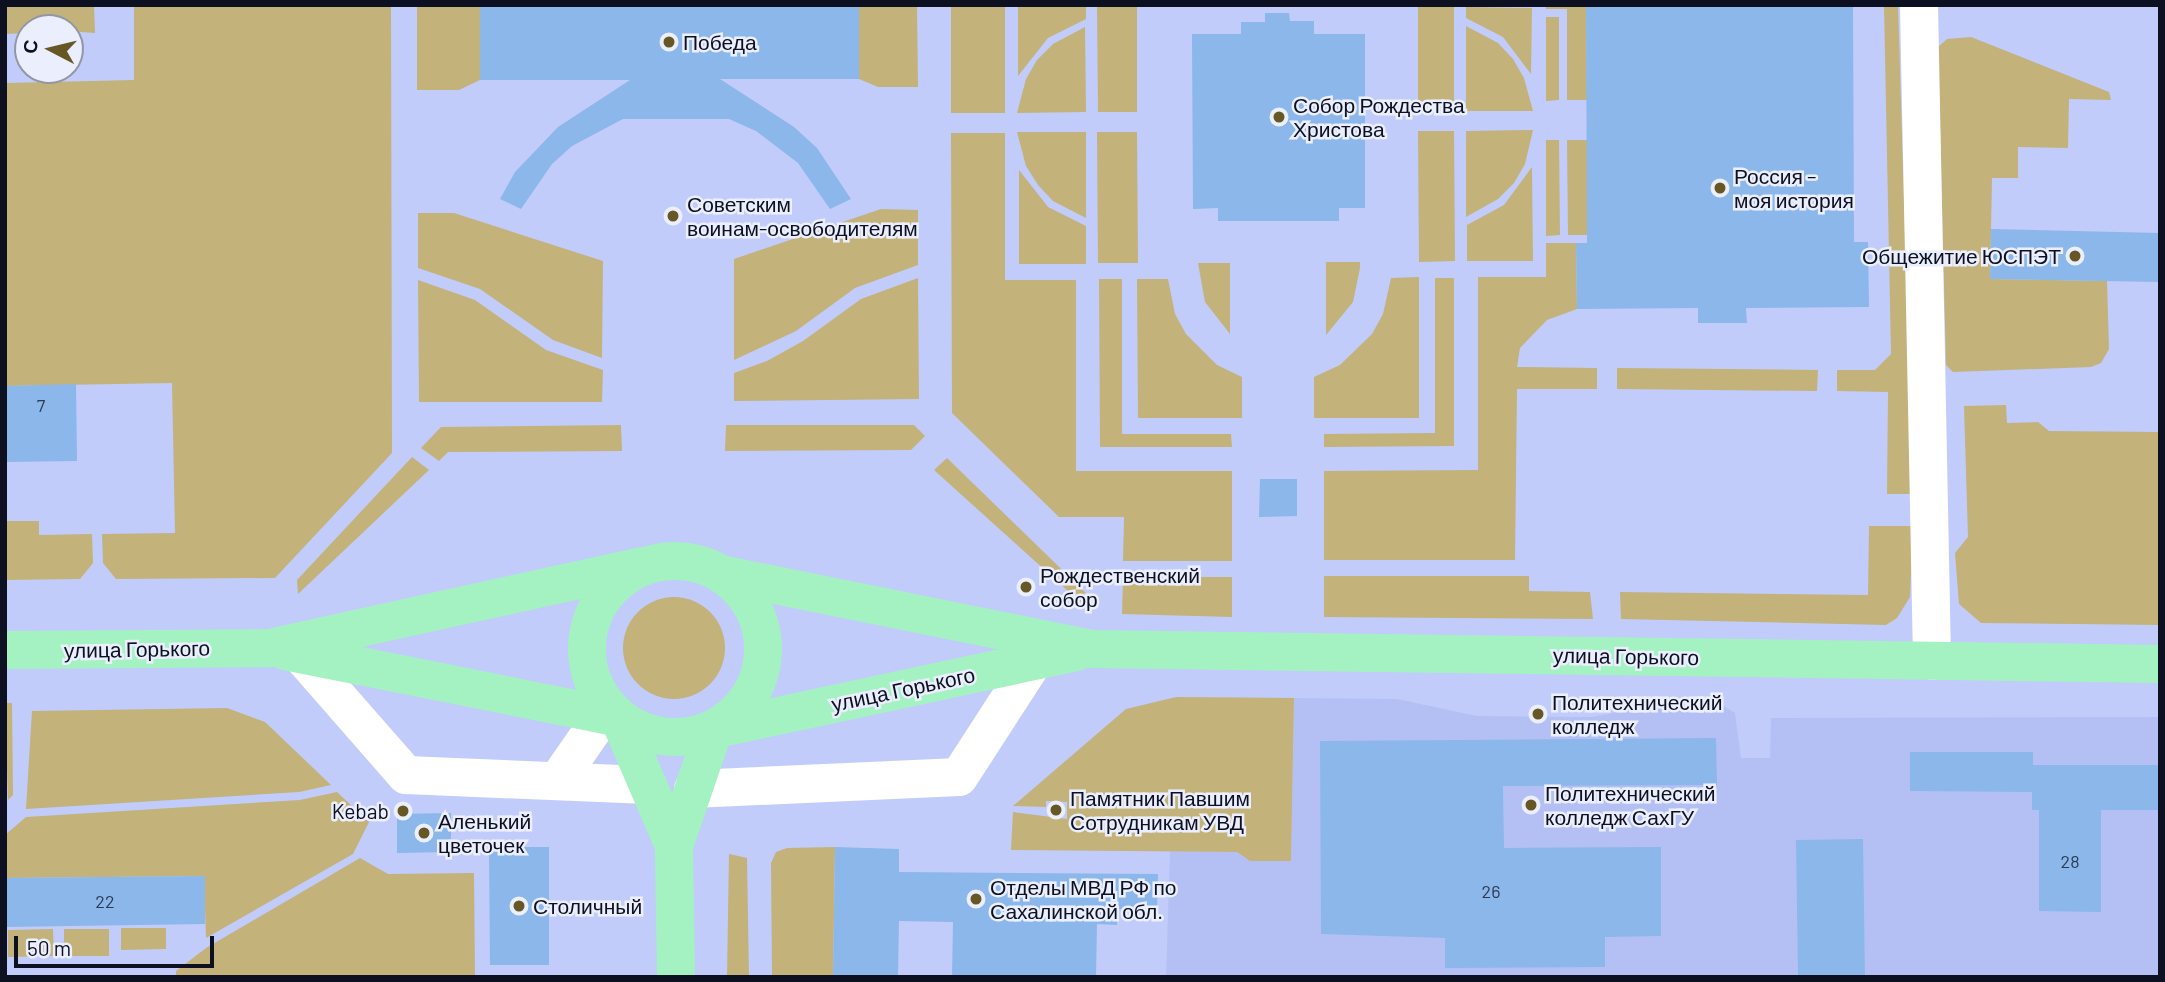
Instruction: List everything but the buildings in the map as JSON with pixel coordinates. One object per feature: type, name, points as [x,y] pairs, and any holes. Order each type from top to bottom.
[{"type":"main road","points":[[611,717],[664,738],[690,737],[714,729],[736,714],[752,694],[762,669],[764,642],[751,605],[725,575],[690,562],[671,560],[642,566],[616,582],[604,598],[587,635],[591,676],[599,695],[648,785],[674,846]]},
{"type":"main road","name":"улица Горького","points":[[285,651],[642,566]]},
{"type":"main road","name":"улица Горького","points":[[725,575],[1091,649],[2160,664]]},
{"type":"main road","name":"улица Горького","points":[[714,729],[1091,649]]},
{"type":"main road","name":"улица Горького","points":[[5,650],[285,651],[611,717]]},
{"type":"main road","points":[[676,977],[674,846],[714,729]]},
{"type":"street","points":[[1920,5],[1932,661]]},
{"type":"street","points":[[285,651],[406,775],[648,785]]},
{"type":"street","points":[[693,789],[958,778],[1034,661]]},
{"type":"street","points":[[558,780],[611,717]]},
{"type":"shaded area","points":[[5,5],[94,5],[95,33],[84,32],[84,14],[14,14],[14,34],[5,34]]},
{"type":"shaded area","points":[[134,5],[391,5],[392,453],[275,578],[116,579],[103,563],[102,534],[175,533],[172,383],[5,386],[5,83],[84,84],[84,81],[134,80]]},
{"type":"shaded area","points":[[417,5],[480,5],[480,80],[459,90],[417,90]]},
{"type":"shaded area","points":[[859,5],[917,5],[918,87],[878,87],[859,79]]},
{"type":"shaded area","points":[[951,5],[1005,5],[1005,113],[951,113]]},
{"type":"shaded area","points":[[1018,5],[1086,5],[1086,19],[1048,38],[1018,76]]},
{"type":"shaded area","points":[[1097,5],[1137,5],[1137,112],[1098,112]]},
{"type":"shaded area","points":[[1418,5],[1454,5],[1454,111],[1418,111]]},
{"type":"shaded area","points":[[1546,5],[1586,5],[1587,100],[1567,100],[1567,9],[1546,9]]},
{"type":"shaded area","points":[[1884,5],[1898,5],[1913,494],[1887,494],[1888,392],[1837,391],[1837,370],[1875,370],[1891,354]]},
{"type":"shaded area","points":[[1466,7],[1532,8],[1531,74],[1503,37],[1466,18]]},
{"type":"shaded area","points":[[1546,17],[1559,17],[1559,100],[1546,101]]},
{"type":"shaded area","points":[[1466,26],[1498,43],[1513,59],[1524,78],[1533,111],[1466,111]]},
{"type":"shaded area","points":[[1085,27],[1086,112],[1017,113],[1026,79],[1037,60],[1053,44]]},
{"type":"shaded area","points":[[1971,37],[2109,92],[2111,100],[2069,99],[2068,148],[2018,147],[2018,178],[1992,178],[1990,279],[2107,281],[2109,349],[2101,363],[2091,367],[1953,372],[1946,365],[1938,47],[1947,39]]},
{"type":"shaded area","points":[[1533,130],[1525,164],[1514,183],[1498,199],[1466,217],[1466,131]]},
{"type":"shaded area","points":[[1418,131],[1454,131],[1455,261],[1419,262]]},
{"type":"shaded area","points":[[1017,132],[1086,132],[1086,218],[1053,201],[1038,185],[1026,166]]},
{"type":"shaded area","points":[[1097,132],[1137,132],[1138,263],[1098,263]]},
{"type":"shaded area","points":[[951,133],[1005,133],[1005,280],[1076,280],[1076,471],[1232,471],[1232,561],[1123,561],[1124,517],[1059,517],[952,413]]},
{"type":"shaded area","points":[[1546,140],[1559,140],[1560,235],[1546,236]]},
{"type":"shaded area","points":[[1567,140],[1587,140],[1587,235],[1568,235]]},
{"type":"shaded area","points":[[1532,167],[1533,261],[1467,261],[1467,225],[1504,205]]},
{"type":"shaded area","points":[[1019,170],[1048,207],[1086,226],[1086,264],[1019,264]]},
{"type":"shaded area","points":[[881,209],[918,210],[918,265],[855,288],[796,331],[734,360],[734,259]]},
{"type":"shaded area","points":[[418,213],[454,213],[603,261],[602,358],[553,340],[480,289],[418,268]]},
{"type":"shaded area","points":[[1546,243],[1576,243],[1577,309],[1547,320],[1520,348],[1517,367],[1597,368],[1597,389],[1517,389],[1515,560],[1324,560],[1324,471],[1478,470],[1478,277],[1546,277]]},
{"type":"shaded area","points":[[1326,262],[1360,262],[1360,268],[1353,302],[1326,335]]},
{"type":"shaded area","points":[[1198,263],[1230,263],[1230,334],[1205,302]]},
{"type":"shaded area","points":[[1419,277],[1419,418],[1314,418],[1314,377],[1340,365],[1372,334],[1383,314],[1391,278]]},
{"type":"shaded area","points":[[918,278],[919,399],[734,401],[734,373],[767,361],[803,341],[861,299]]},
{"type":"shaded area","points":[[1435,278],[1454,278],[1454,446],[1324,447],[1324,434],[1435,433]]},
{"type":"shaded area","points":[[1099,279],[1122,279],[1122,434],[1231,434],[1232,447],[1100,447]]},
{"type":"shaded area","points":[[1137,279],[1168,279],[1175,314],[1186,334],[1217,365],[1242,377],[1242,418],[1138,418]]},
{"type":"shaded area","points":[[418,280],[475,300],[546,350],[603,370],[602,402],[419,402]]},
{"type":"shaded area","points":[[1617,368],[1818,370],[1817,391],[1617,389]]},
{"type":"shaded area","points":[[2006,405],[2007,423],[2038,422],[2049,431],[2160,432],[2160,625],[1981,623],[1959,604],[1955,553],[1968,537],[1964,406]]},
{"type":"shaded area","points":[[621,425],[622,451],[448,452],[439,461],[421,448],[441,427]]},
{"type":"shaded area","points":[[726,425],[914,425],[925,436],[911,450],[725,451]]},
{"type":"shaded area","points":[[412,457],[429,470],[298,594],[297,580]]},
{"type":"shaded area","points":[[947,458],[1089,596],[1088,609],[934,470]]},
{"type":"shaded area","points":[[5,521],[39,521],[39,535],[92,534],[93,563],[80,579],[5,580]]},
{"type":"shaded area","points":[[1869,526],[1913,526],[1910,597],[1897,618],[1886,625],[1621,619],[1620,592],[1868,595]]},
{"type":"shaded area","points":[[1324,576],[1529,576],[1529,591],[1590,592],[1593,619],[1324,617]]},
{"type":"shaded area","points":[[1123,577],[1232,577],[1232,617],[1122,614]]},
{"type":"shaded area","points":[[674,597],[693,601],[710,612],[721,629],[725,648],[721,667],[710,684],[693,695],[674,699],[655,695],[638,684],[627,667],[623,648],[627,629],[638,612],[655,601]]},
{"type":"shaded area","points":[[1176,697],[1294,698],[1291,861],[1250,861],[1237,852],[1011,850],[1013,812],[1067,819],[1067,802],[1046,801],[1046,807],[1013,806],[1126,709]]},
{"type":"shaded area","points":[[1294,698],[1397,699],[1477,716],[1592,717],[1676,701],[1716,701],[1735,713],[1741,758],[1770,758],[1771,718],[2160,717],[2160,977],[1166,977],[1170,851],[1237,852],[1250,861],[1291,861]]},
{"type":"shaded area","points":[[5,703],[12,703],[13,795],[8,800]]},
{"type":"shaded area","points":[[227,708],[265,722],[331,785],[299,792],[26,809],[32,711]]},
{"type":"shaded area","points":[[337,792],[369,822],[353,854],[206,938],[204,876],[5,878],[5,835],[26,817],[300,800]]},
{"type":"shaded area","points":[[835,847],[833,977],[772,977],[771,863],[776,852],[787,848]]},
{"type":"shaded area","points":[[729,854],[747,858],[749,977],[727,977]]},
{"type":"shaded area","points":[[360,858],[388,874],[474,873],[475,977],[176,977],[176,971],[206,948]]},
{"type":"shaded area","points":[[121,928],[166,928],[166,949],[121,950]]},
{"type":"shaded area","points":[[53,929],[54,956],[8,957],[8,930]]},
{"type":"shaded area","points":[[64,929],[109,929],[109,956],[64,956]]},
{"type":"place","name":"Победа","points":[[669,42]]},
{"type":"place","name":"Собор Рождества Христова","points":[[1279,117]]},
{"type":"place","name":"Россия – моя история","points":[[1720,188]]},
{"type":"place","name":"Советским воинам-освободителям","points":[[673,216]]},
{"type":"place","name":"Общежитие ЮСПЭТ","points":[[2075,256]]},
{"type":"place","name":"Рождественский собор","points":[[1026,587]]},
{"type":"place","name":"Политехнический колледж","points":[[1538,714]]},
{"type":"place","name":"Политехнический колледж СахГУ","points":[[1531,805]]},
{"type":"place","name":"Памятник Павшим Сотрудникам УВД","points":[[1056,810]]},
{"type":"place","name":"Kebab","points":[[403,811]]},
{"type":"place","name":"Аленький цветочек","points":[[424,833]]},
{"type":"place","name":"Отделы МВД РФ по Сахалинской обл.","points":[[976,899]]},
{"type":"place","name":"Столичный","points":[[519,906]]}]
